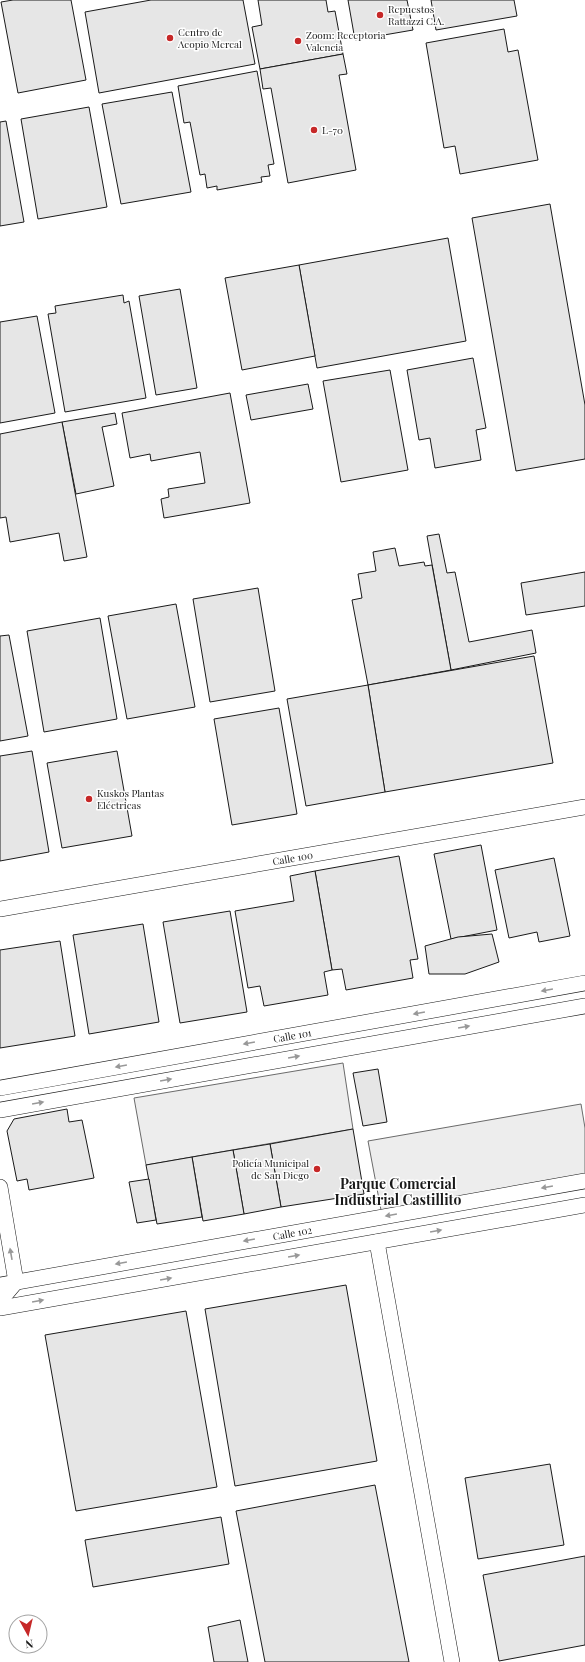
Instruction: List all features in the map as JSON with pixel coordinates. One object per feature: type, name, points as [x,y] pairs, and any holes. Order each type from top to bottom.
[{"type":"street","name":"Calle 100","points":[[0,909],[585,807]]},
{"type":"street","name":"Calle 101","points":[[0,1088],[585,983]]},
{"type":"street","points":[[0,1110],[585,1006]]},
{"type":"street","name":"Calle 102","points":[[0,1285],[585,1181]]},
{"type":"street","points":[[0,1187],[16,1282],[0,1301]]},
{"type":"street","points":[[0,1308],[585,1205]]},
{"type":"street","points":[[377,1242],[452,1662]]},
{"type":"shaded area","points":[[343,1063],[353,1129],[146,1165],[134,1098]]},
{"type":"shaded area","points":[[581,1104],[585,1128],[585,1175],[381,1210],[368,1141]]},
{"type":"building","points":[[13,0],[71,0],[86,80],[18,93],[1,2]]},
{"type":"building","name":"Centro de Acopio Mercal","points":[[151,0],[243,0],[255,64],[99,93],[85,12]]},
{"type":"building","name":"Zoom: Receptoria Valencia","points":[[258,0],[326,0],[328,12],[335,11],[343,54],[260,69],[252,27],[262,25]]},
{"type":"building","name":"Repuestos Rattazzi C.A.","points":[[348,0],[407,0],[413,30],[355,40]]},
{"type":"building","points":[[431,0],[514,0],[517,16],[436,30]]},
{"type":"building","points":[[504,29],[508,52],[518,50],[538,160],[460,174],[455,146],[444,148],[426,43]]},
{"type":"building","name":"L-70","points":[[343,54],[347,74],[339,75],[356,170],[288,183],[271,88],[263,89],[260,69]]},
{"type":"building","points":[[257,71],[274,164],[268,165],[270,176],[261,177],[262,182],[217,190],[217,186],[207,188],[205,174],[200,175],[190,122],[184,123],[178,86]]},
{"type":"building","points":[[172,92],[191,192],[121,204],[102,104]]},
{"type":"building","points":[[89,107],[107,207],[38,219],[21,119]]},
{"type":"building","points":[[6,121],[24,222],[0,226],[0,122]]},
{"type":"building","points":[[550,204],[585,405],[585,459],[516,471],[472,218]]},
{"type":"building","points":[[448,238],[466,341],[317,368],[299,265]]},
{"type":"building","points":[[299,265],[315,356],[242,370],[225,278]]},
{"type":"building","points":[[180,289],[197,388],[156,395],[139,296]]},
{"type":"building","points":[[123,295],[124,303],[129,301],[146,398],[65,412],[48,314],[56,313],[55,306]]},
{"type":"building","points":[[37,316],[55,413],[0,423],[0,322]]},
{"type":"building","points":[[473,358],[486,428],[476,430],[481,460],[435,468],[430,438],[419,440],[407,370]]},
{"type":"building","points":[[390,370],[408,470],[341,482],[323,381]]},
{"type":"building","points":[[308,384],[313,409],[251,420],[246,395]]},
{"type":"building","points":[[230,393],[250,503],[164,518],[161,499],[169,497],[168,489],[205,483],[200,452],[151,461],[150,454],[130,458],[122,413]]},
{"type":"building","points":[[115,413],[117,424],[102,427],[114,486],[76,494],[62,422]]},
{"type":"building","points":[[62,422],[87,557],[64,561],[59,533],[10,542],[6,517],[0,518],[0,434]]},
{"type":"building","points":[[439,534],[447,573],[455,572],[469,642],[532,630],[536,653],[451,670],[427,536]]},
{"type":"building","points":[[395,548],[399,566],[424,562],[425,566],[432,565],[451,670],[368,685],[352,600],[362,598],[358,574],[376,571],[373,552]]},
{"type":"building","points":[[585,572],[585,606],[526,615],[521,583]]},
{"type":"building","points":[[258,588],[275,691],[210,702],[193,599]]},
{"type":"building","points":[[176,604],[195,707],[127,719],[108,616]]},
{"type":"building","points":[[100,618],[117,719],[44,732],[27,631]]},
{"type":"building","points":[[9,635],[28,736],[0,741],[0,636]]},
{"type":"building","points":[[534,656],[553,763],[385,792],[368,685]]},
{"type":"building","points":[[368,685],[385,792],[306,806],[287,699]]},
{"type":"building","points":[[279,708],[297,814],[232,825],[214,719]]},
{"type":"building","points":[[32,751],[49,852],[0,861],[0,756]]},
{"type":"building","name":"Kuskos Plantas Eléctricas","points":[[117,751],[132,836],[62,848],[47,763]]},
{"type":"building","points":[[481,845],[497,930],[451,939],[434,854]]},
{"type":"building","points":[[399,856],[418,959],[410,960],[413,978],[346,990],[342,969],[332,970],[315,871]]},
{"type":"building","points":[[554,858],[570,936],[539,942],[537,932],[509,938],[495,870]]},
{"type":"building","points":[[315,871],[332,970],[324,972],[328,995],[264,1006],[260,986],[248,988],[235,911],[294,901],[290,876]]},
{"type":"building","points":[[230,911],[247,1012],[180,1023],[163,922]]},
{"type":"building","points":[[143,924],[159,1022],[89,1034],[73,935]]},
{"type":"building","points":[[492,934],[499,962],[465,974],[429,974],[425,946],[458,937]]},
{"type":"building","points":[[60,941],[75,1036],[0,1048],[0,950]]},
{"type":"building","points":[[378,1069],[387,1122],[363,1126],[353,1073]]},
{"type":"building","points":[[67,1109],[69,1122],[82,1120],[94,1178],[29,1190],[27,1179],[17,1181],[7,1131],[14,1119]]},
{"type":"building","name":"Policía Municipal de San Diego","points":[[353,1129],[364,1194],[281,1207],[270,1144]]},
{"type":"building","points":[[270,1144],[281,1207],[244,1214],[233,1150]]},
{"type":"building","points":[[233,1150],[244,1214],[203,1221],[192,1157]]},
{"type":"building","points":[[192,1157],[202,1217],[157,1224],[146,1165]]},
{"type":"building","points":[[149,1179],[156,1220],[137,1223],[129,1182]]},
{"type":"building","points":[[346,1285],[377,1461],[235,1486],[205,1309]]},
{"type":"building","points":[[186,1311],[217,1487],[76,1511],[45,1335]]},
{"type":"building","points":[[550,1464],[564,1545],[478,1559],[465,1478]]},
{"type":"building","points":[[375,1485],[409,1662],[265,1662],[236,1511]]},
{"type":"building","points":[[221,1517],[229,1564],[93,1587],[85,1540]]},
{"type":"building","points":[[585,1556],[585,1645],[499,1661],[483,1575]]},
{"type":"building","points":[[240,1620],[248,1662],[214,1662],[208,1627]]},
{"type":"place","name":"Repuestos Rattazzi C.A.","points":[[380,15]]},
{"type":"place","name":"Centro de Acopio Mercal","points":[[170,38]]},
{"type":"place","name":"Zoom: Receptoria Valencia","points":[[298,41]]},
{"type":"place","name":"L-70","points":[[314,130]]},
{"type":"place","name":"Kuskos Plantas Eléctricas","points":[[89,799]]},
{"type":"place","name":"Policía Municipal de San Diego","points":[[317,1169]]},
{"type":"district","name":"Parque Comercial Industrial Castillito","points":[[398,1192]]}]
